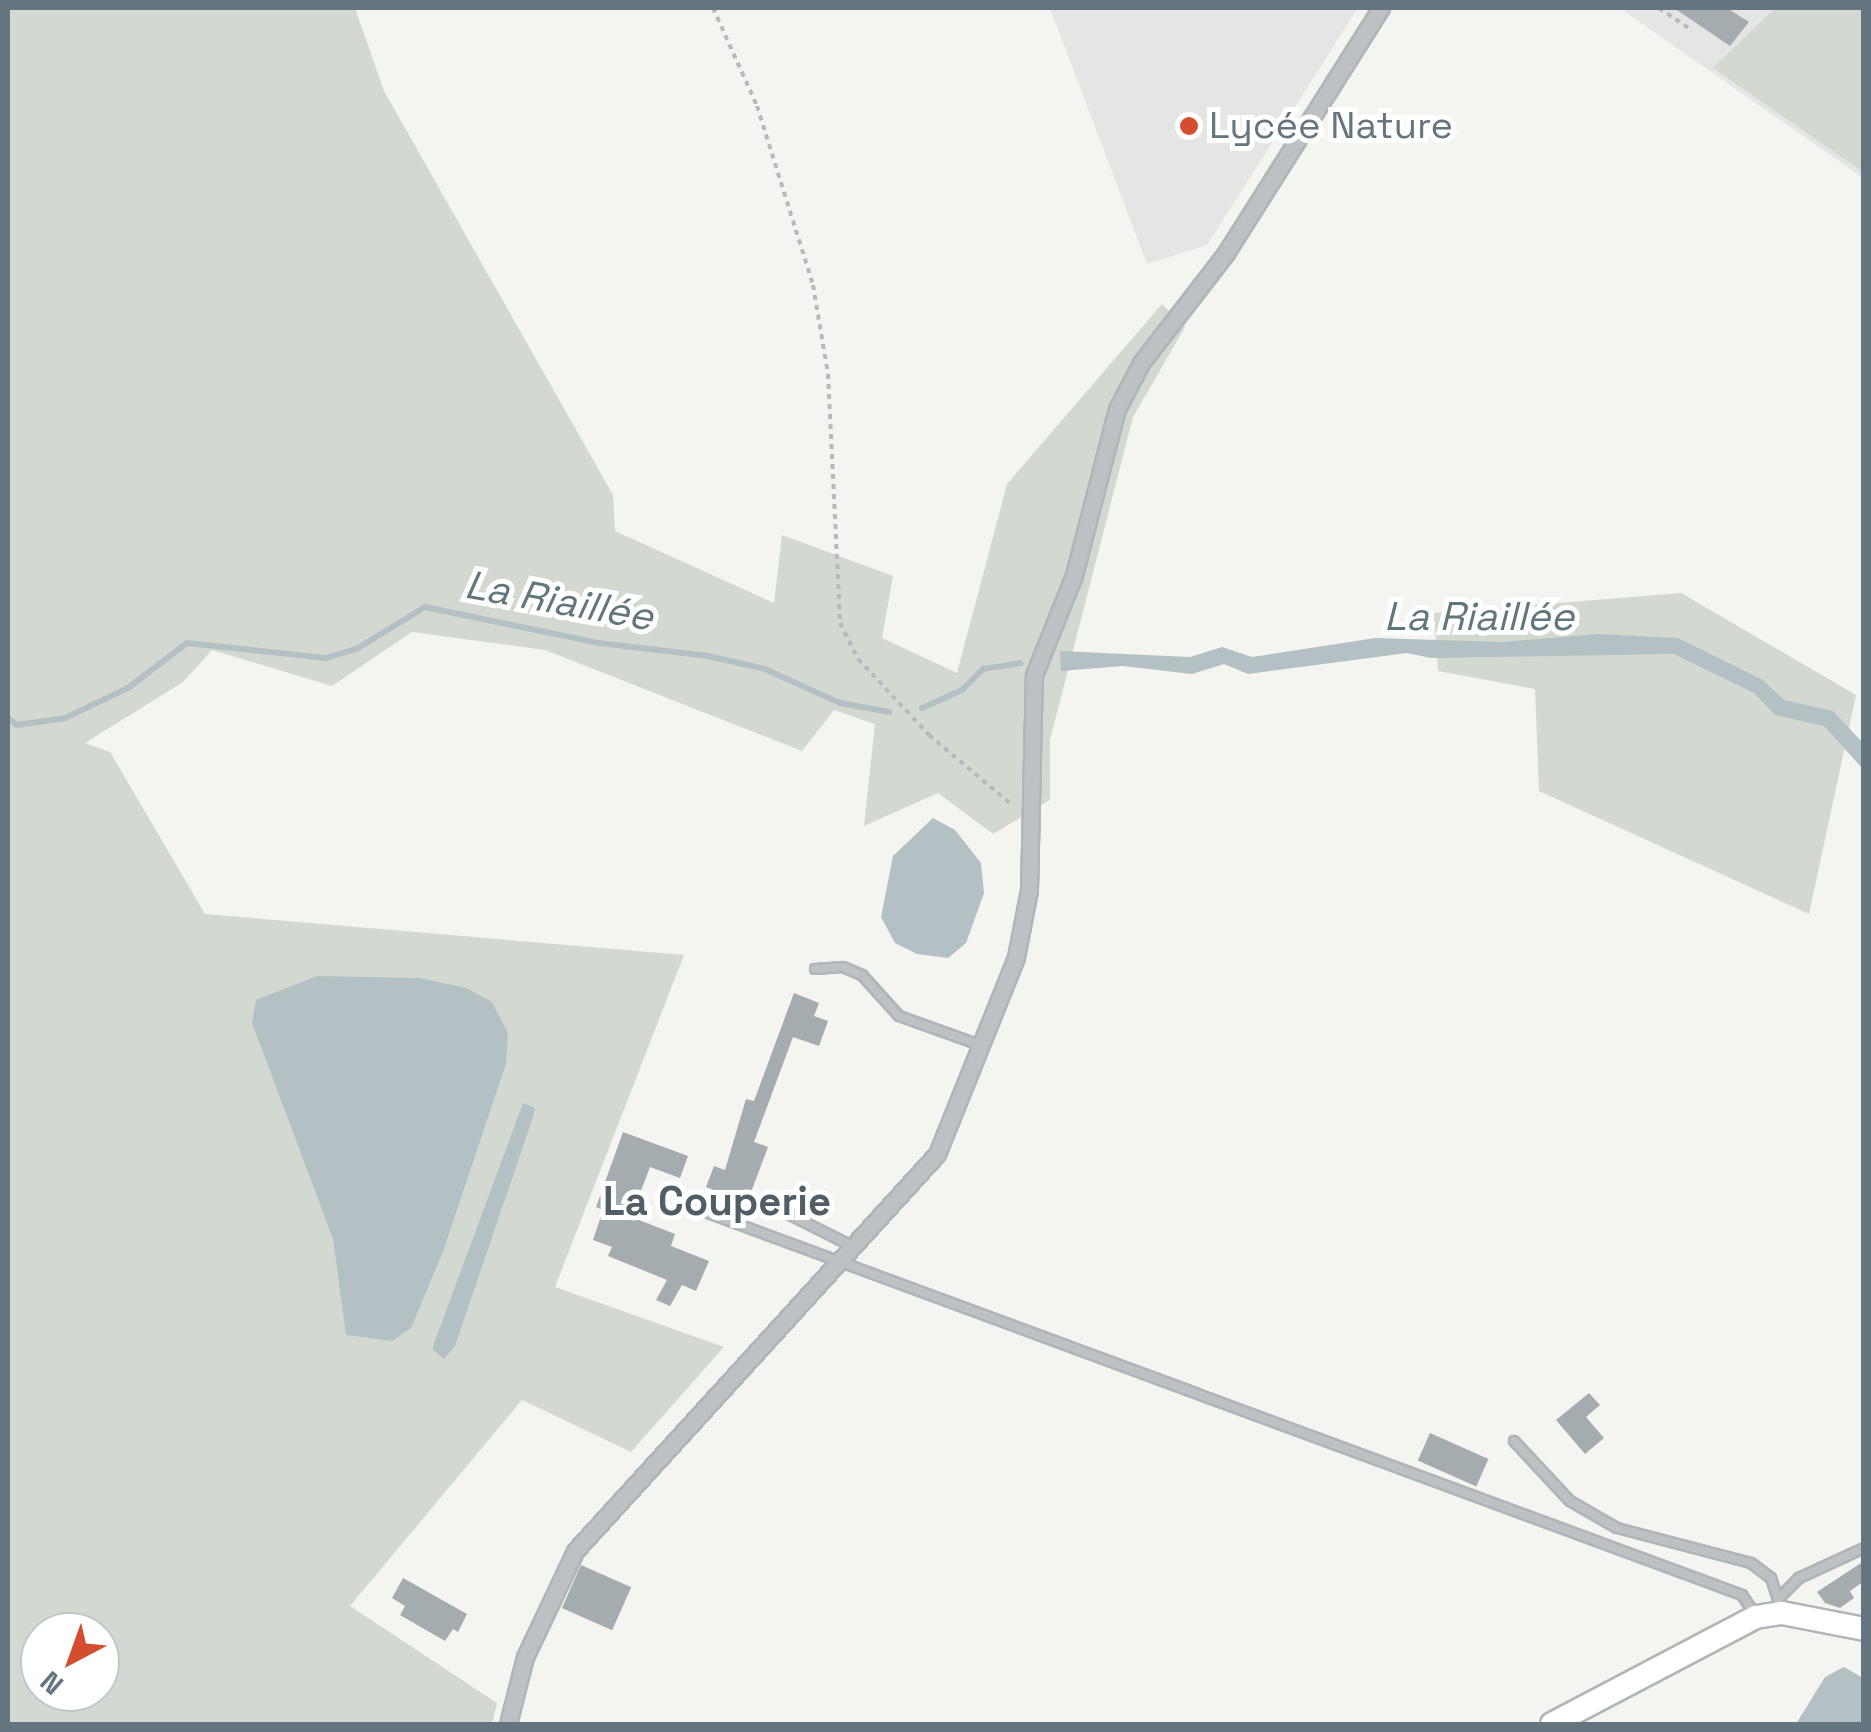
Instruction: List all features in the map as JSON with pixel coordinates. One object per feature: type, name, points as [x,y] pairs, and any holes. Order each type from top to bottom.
[{"type":"street","points":[[508,1724],[525,1657],[575,1551],[937,1154],[1016,957],[1029,890],[1034,675],[1074,575],[1117,409],[1181,304],[1226,254],[1381,8]]},
{"type":"street","points":[[1552,1724],[1679,1652],[1780,1606],[1864,1629]]},
{"type":"lane","points":[[815,969],[842,967],[862,976],[899,1016],[983,1046]]},
{"type":"lane","points":[[697,1209],[836,1264],[1742,1595],[1756,1617]]},
{"type":"lane","points":[[778,1209],[852,1246]]},
{"type":"lane","points":[[1514,1441],[1586,1510],[1682,1550],[1751,1563],[1771,1578],[1780,1606]]},
{"type":"lane","points":[[1780,1606],[1799,1578],[1864,1548]]},
{"type":"path","points":[[713,8],[763,122],[813,285],[828,374],[840,623],[858,659],[929,735],[1030,822]]},
{"type":"path","points":[[1659,8],[1692,30]]},
{"type":"shaded area","points":[[8,8],[355,8],[384,91],[613,495],[615,531],[774,603],[782,535],[893,576],[882,638],[957,673],[1007,484],[1162,304],[1185,327],[1133,417],[1050,740],[1050,800],[993,834],[938,793],[864,826],[875,724],[834,710],[802,751],[545,650],[412,632],[332,686],[212,650],[183,682],[85,743],[110,752],[205,914],[684,955],[555,1287],[724,1347],[631,1452],[522,1400],[350,1606],[497,1703],[492,1724],[8,1724]]},
{"type":"shaded area","name":"Lycée Nature","points":[[1050,8],[1358,8],[1207,245],[1147,264]]},
{"type":"shaded area","points":[[1620,8],[1863,8],[1863,178]]},
{"type":"shaded area","points":[[1775,8],[1863,8],[1863,172],[1713,68]]},
{"type":"shaded area","points":[[1681,593],[1856,695],[1809,914],[1539,791],[1535,689],[1438,671],[1434,613]]},
{"type":"shaded area","points":[[1598,634],[1678,638],[1763,680],[1784,700],[1833,711],[1863,743],[1863,769],[1824,726],[1775,715],[1754,693],[1674,654],[1431,658],[1407,653],[1248,674],[1224,664],[1192,674],[1123,666],[1061,671],[1060,651],[1190,657],[1222,647],[1252,657],[1375,638],[1503,642]]},
{"type":"shaded area","points":[[933,818],[955,830],[981,863],[984,893],[966,943],[948,958],[917,954],[895,943],[881,917],[893,856]]},
{"type":"shaded area","points":[[317,976],[420,978],[466,988],[492,1002],[508,1033],[506,1064],[443,1252],[411,1328],[392,1341],[346,1335],[333,1239],[252,1023],[256,1000]]},
{"type":"shaded area","points":[[523,1103],[535,1108],[533,1117],[455,1346],[444,1359],[432,1349]]},
{"type":"shaded area","points":[[1844,1667],[1863,1678],[1863,1724],[1796,1724],[1825,1677]]},
{"type":"building","points":[[1674,8],[1727,8],[1749,22],[1730,46]]},
{"type":"building","points":[[794,993],[819,1003],[814,1016],[828,1021],[819,1046],[793,1037],[754,1142],[768,1147],[747,1203],[706,1187],[714,1166],[725,1170],[746,1099],[754,1101]]},
{"type":"building","points":[[623,1132],[688,1156],[680,1178],[650,1167],[631,1217],[675,1234],[671,1246],[709,1261],[696,1291],[682,1285],[670,1306],[656,1300],[667,1280],[608,1256],[612,1247],[593,1240],[603,1210],[596,1207]]},
{"type":"building","points":[[1589,1393],[1600,1405],[1586,1417],[1604,1438],[1585,1454],[1556,1420]]},
{"type":"building","points":[[1430,1433],[1488,1459],[1476,1486],[1418,1460]]},
{"type":"building","points":[[1864,1561],[1864,1581],[1850,1591],[1854,1598],[1840,1608],[1825,1603],[1817,1592]]},
{"type":"building","points":[[581,1565],[631,1587],[612,1630],[562,1608]]},
{"type":"building","points":[[403,1578],[467,1614],[458,1632],[453,1629],[445,1641],[400,1615],[405,1606],[392,1598]]},
{"type":"waterway","name":"La Riaillée","points":[[8,718],[17,725],[65,718],[128,688],[187,643],[326,658],[358,648],[425,607],[599,643],[708,656],[765,669],[840,703],[889,712]]},
{"type":"waterway","name":"La Riaillée","points":[[922,708],[962,690],[983,669],[1021,663]]},
{"type":"place","name":"Lycée Nature","points":[[1189,126]]},
{"type":"district","name":"La Couperie","points":[[717,1202]]}]
